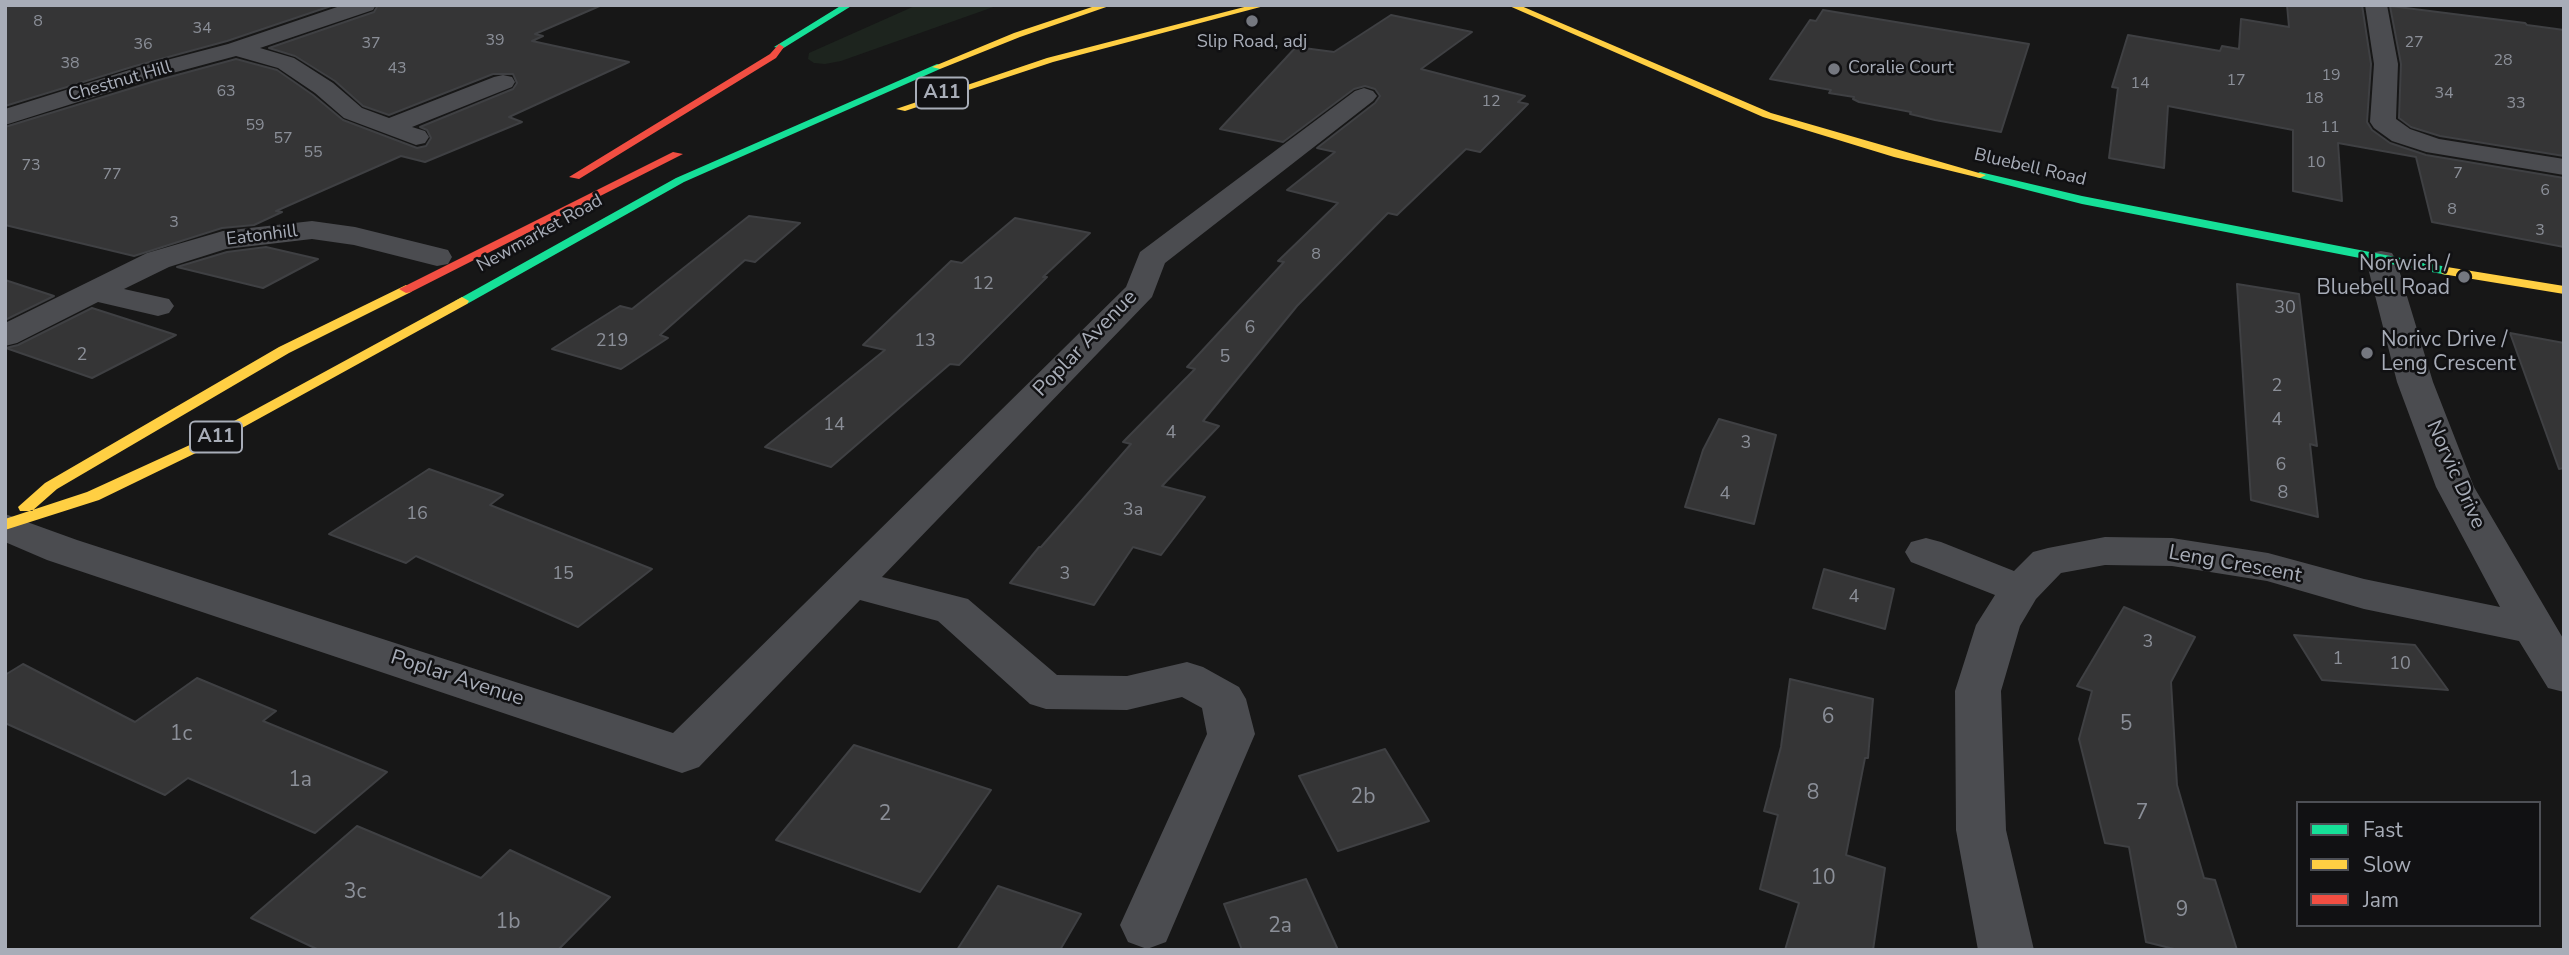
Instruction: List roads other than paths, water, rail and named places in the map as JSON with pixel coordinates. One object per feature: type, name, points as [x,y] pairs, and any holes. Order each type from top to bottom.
[{"type":"main road","points":[[558,187],[773,56],[785,44],[849,5]]},
{"type":"main road","name":"Newmarket Road","points":[[5,525],[93,496],[197,447],[680,180],[882,89],[1017,35],[1108,5]]},
{"type":"main road","name":"A11","points":[[881,117],[929,97],[1050,60],[1264,5]]},
{"type":"main road","name":"Bluebell Road","points":[[1511,5],[1734,102],[1898,155],[2082,200],[2381,260],[2564,290]]},
{"type":"main road","points":[[785,44],[812,43]]},
{"type":"main road","name":"Newmarket Road","points":[[5,525],[61,480],[284,350],[601,190],[698,145]]},
{"type":"main road","name":"A11","points":[[630,206],[659,202],[738,172]]},
{"type":"main road","points":[[284,350],[449,250]]},
{"type":"street","name":"Chestnut Hill","points":[[5,117],[145,73],[236,49],[365,5]]},
{"type":"street","points":[[2376,5],[2386,64],[2383,122],[2401,135],[2435,146],[2564,167]]},
{"type":"street","points":[[236,49],[286,64],[324,88],[353,113],[416,137]]},
{"type":"street","points":[[388,127],[503,82]]},
{"type":"street","name":"Poplar Avenue","points":[[5,525],[62,550],[682,754],[1141,290],[1151,260],[1364,96]]},
{"type":"street","name":"Eatonhill","points":[[5,336],[171,256],[223,240],[312,230],[449,250]]},
{"type":"street","name":"Norvic Drive","points":[[2381,260],[2415,382],[2455,487],[2534,629],[2564,676]]},
{"type":"street","points":[[94,292],[158,306]]},
{"type":"street","name":"Leng Crescent","points":[[2006,950],[1981,830],[1978,691],[1998,625],[2021,589],[2048,562],[2105,551],[2172,552],[2268,567],[2364,594],[2534,629]]},
{"type":"street","points":[[1926,552],[2021,589]]},
{"type":"street","points":[[851,583],[953,610],[1046,692],[1127,693],[1187,679],[1223,699],[1231,734],[1147,925]]},
{"type":"place","name":"Slip Road, adj","points":[[1252,21]]},
{"type":"place","name":"Coralie Court","points":[[1834,69]]},
{"type":"place","name":"Norwich / Bluebell Road","points":[[2464,277]]},
{"type":"place","name":"Norivc Drive / Leng Crescent","points":[[2367,353]]}]
